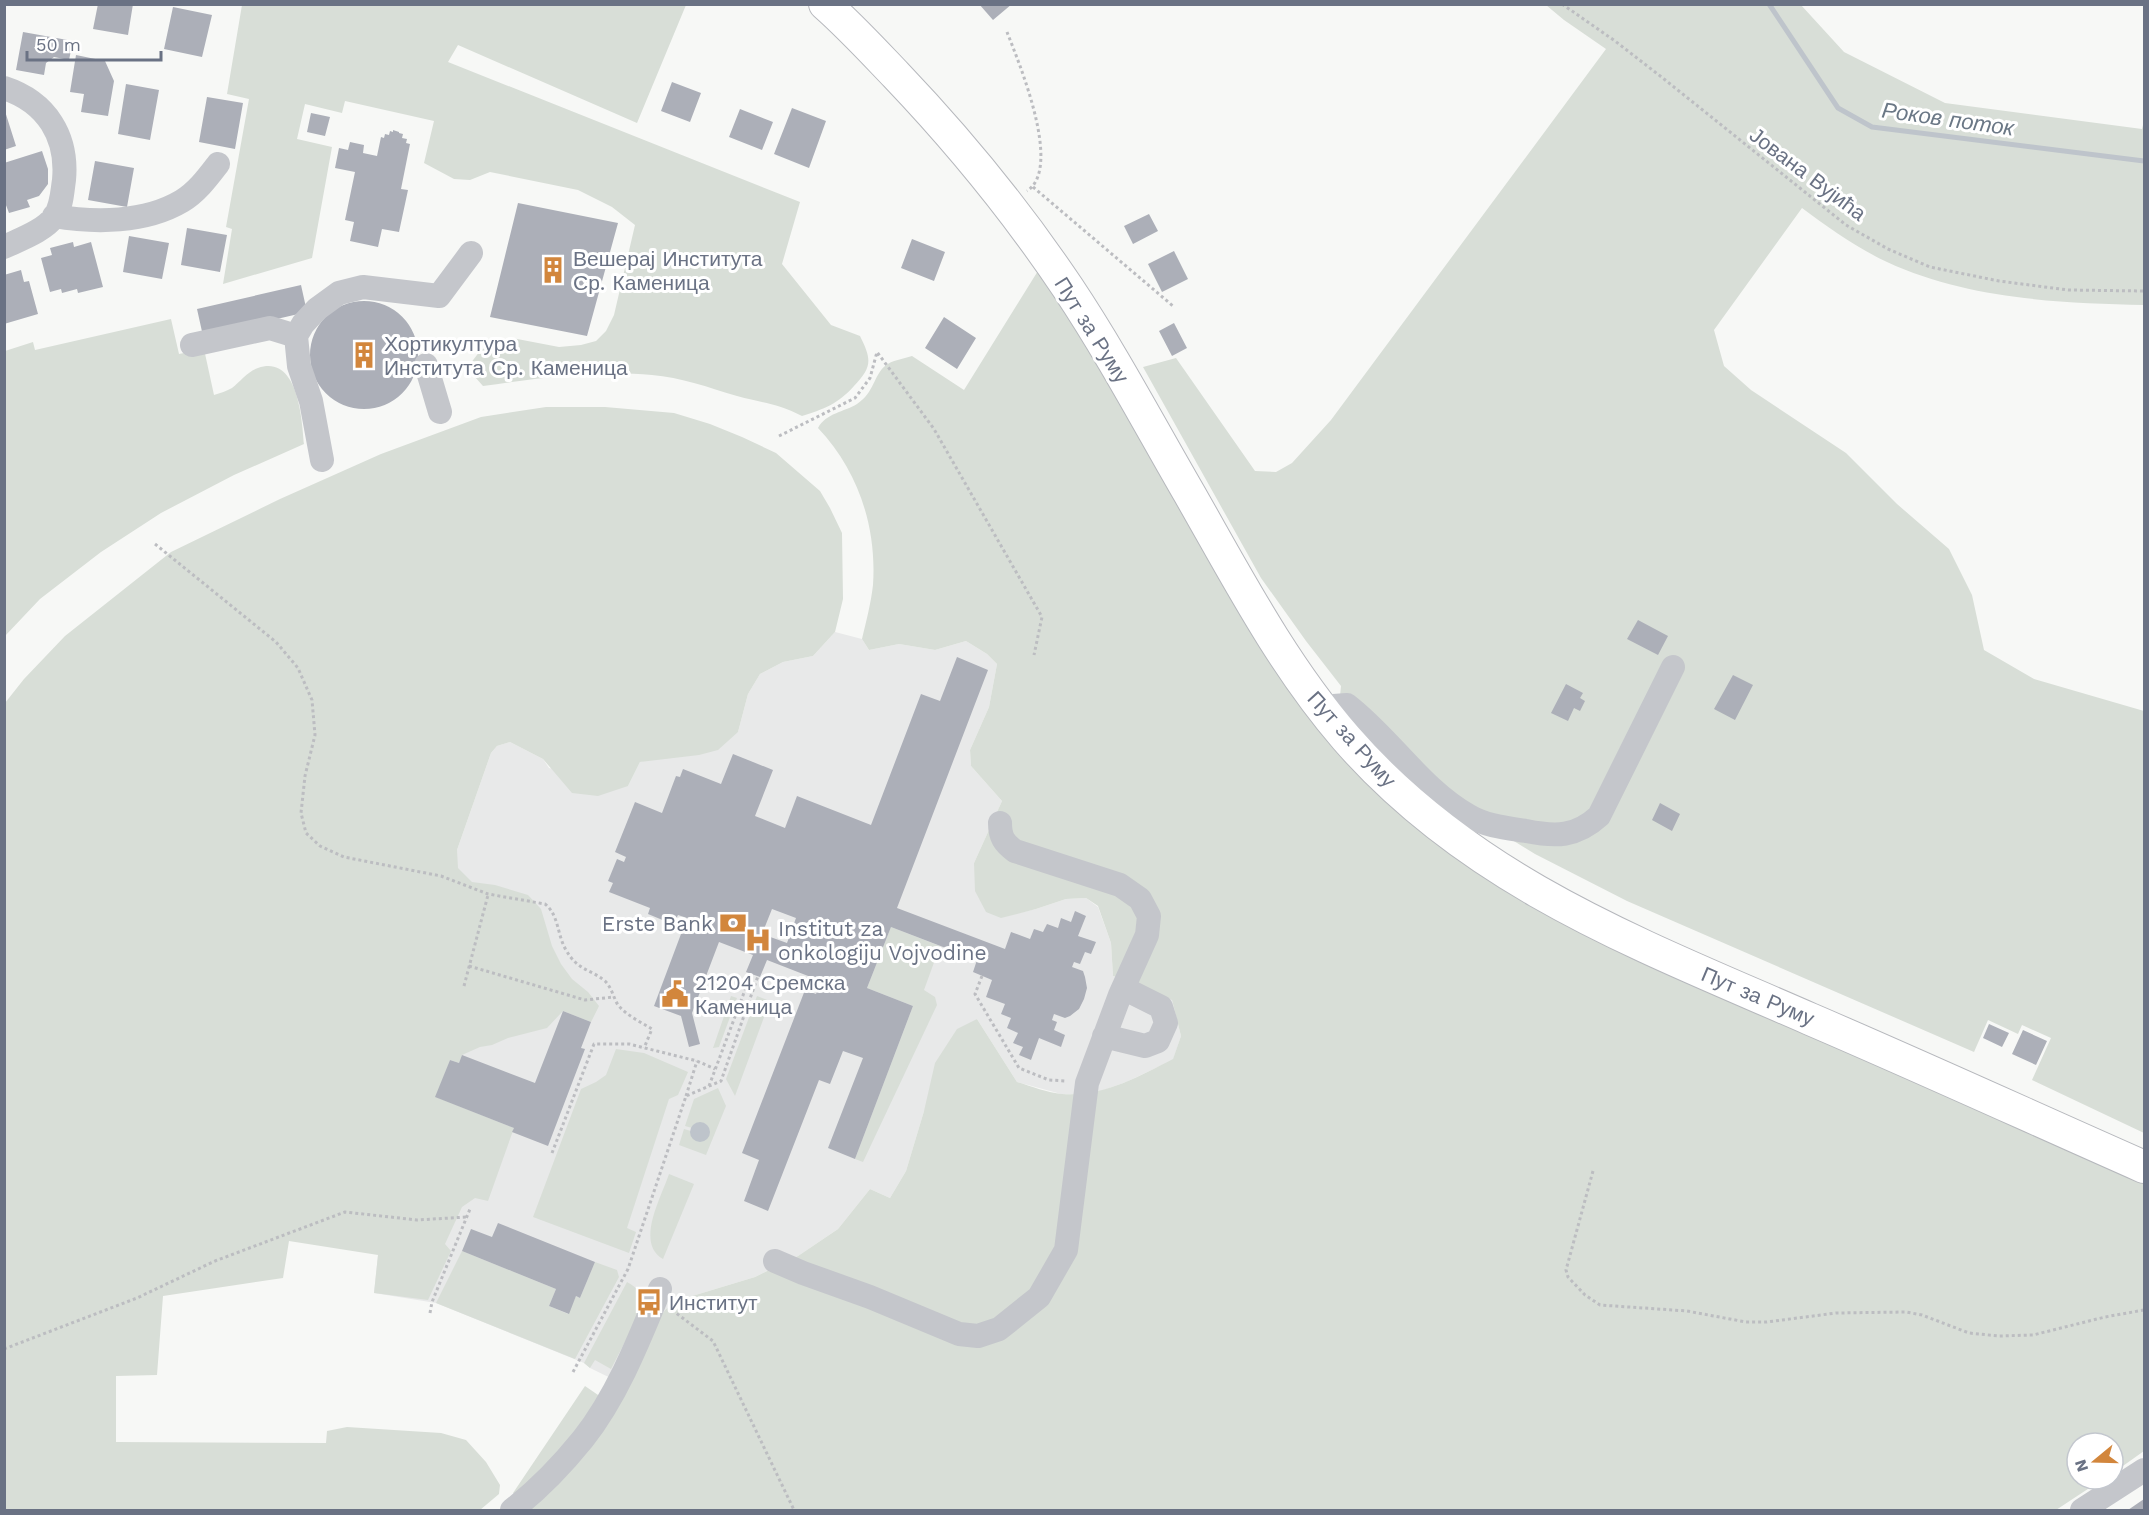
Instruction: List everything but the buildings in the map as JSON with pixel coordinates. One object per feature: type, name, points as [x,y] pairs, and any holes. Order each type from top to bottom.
[{"type":"main road","name":"Пут за Руму","points":[[825,4],[1020,196],[1070,292],[1129,389],[1236,579],[1304,686],[1383,777],[1426,817],[1477,856],[1543,896],[1647,948],[2145,1167]]},
{"type":"street","points":[[4,88],[32,103],[48,117],[59,135],[65,165],[61,203],[54,216],[44,227],[4,247]]},
{"type":"street","points":[[54,216],[80,220],[102,220],[127,218],[165,208],[183,200],[201,185],[218,164]]},
{"type":"street","points":[[322,460],[312,401],[299,366],[296,336],[303,324],[317,309],[339,293],[363,287],[439,296],[471,253]]},
{"type":"street","points":[[192,345],[270,328],[296,336]]},
{"type":"street","points":[[426,365],[440,412]]},
{"type":"street","points":[[1320,707],[1347,705],[1426,783],[1468,816],[1503,828],[1540,834],[1563,834],[1586,827],[1599,816],[1673,666]]},
{"type":"street","points":[[775,1261],[959,1334],[978,1336],[999,1329],[1039,1297],[1066,1250],[1087,1083],[1123,988],[1147,935],[1149,916],[1140,899],[1120,885],[1015,851],[1005,844],[1000,835],[1000,823]]},
{"type":"street","points":[[1104,1036],[1145,1046],[1158,1041],[1166,1023],[1161,1007],[1123,988]]},
{"type":"street","points":[[512,1510],[555,1470],[584,1438],[618,1382],[659,1293]]},
{"type":"street","points":[[2082,1510],[2145,1470]]},
{"type":"path","name":"Јована Вујића","points":[[1562,4],[1615,41],[1846,225],[1888,249],[1930,267],[1999,281],[2067,290],[2145,291]]},
{"type":"path","points":[[1007,32],[1028,89],[1039,133],[1041,158],[1020,196],[1173,306]]},
{"type":"path","points":[[779,436],[855,398],[870,378],[877,352],[934,429],[1042,617],[1034,655]]},
{"type":"path","points":[[155,544],[276,642],[298,668],[312,700],[315,735],[305,776],[301,813],[306,833],[320,846],[344,857],[441,876],[488,894],[545,904],[549,907],[564,948],[570,956],[585,970],[610,987],[619,1006],[628,1015],[652,1029],[644,1048]]},
{"type":"path","points":[[464,986],[488,894]]},
{"type":"path","points":[[469,966],[585,1000],[614,997]]},
{"type":"path","points":[[709,1086],[751,974]]},
{"type":"path","points":[[686,1096],[721,1081],[758,976]]},
{"type":"path","points":[[982,976],[975,994],[1019,1068],[1049,1080],[1087,1083]]},
{"type":"path","points":[[552,1153],[594,1044],[615,1042],[697,1061],[715,1069]]},
{"type":"path","points":[[573,1372],[628,1269],[697,1061]]},
{"type":"path","points":[[1593,1171],[1566,1270],[1568,1277],[1600,1305],[1687,1311],[1746,1322],[1767,1322],[1836,1313],[1906,1312],[1922,1315],[1969,1333],[1999,1336],[2033,1335],[2105,1317],[2145,1310]]},
{"type":"path","points":[[430,1313],[432,1302],[470,1209]]},
{"type":"path","points":[[4,1349],[138,1298],[215,1262],[345,1212],[417,1221],[466,1217]]},
{"type":"path","points":[[659,1293],[713,1341],[794,1510]]},
{"type":"shaded area","points":[[242,5],[686,5],[637,123],[458,45],[448,62],[800,202],[782,264],[831,325],[860,336],[868,357],[864,374],[836,402],[802,416],[777,406],[695,383],[652,375],[588,374],[483,386],[467,368],[480,351],[494,342],[512,338],[559,347],[581,345],[596,341],[606,331],[614,315],[635,225],[612,207],[578,190],[490,172],[470,180],[454,179],[424,163],[434,121],[345,101],[342,113],[305,104],[297,139],[332,147],[312,258],[223,284],[232,229],[226,227],[249,99],[227,94]]},
{"type":"shaded area","points":[[1546,5],[1801,5],[1844,52],[1945,103],[2142,129],[2144,121],[2144,305],[2079,303],[2013,297],[1949,284],[1887,262],[1843,237],[1802,208],[1714,330],[1724,366],[1751,390],[1846,453],[1897,504],[1949,549],[1972,595],[1984,650],[2034,679],[2144,711],[2144,1133],[2032,1080],[2051,1038],[2022,1025],[2018,1034],[1988,1020],[1974,1052],[1627,901],[1535,854],[1504,835],[1340,696],[1341,686],[1261,578],[1143,367],[1176,358],[1255,471],[1276,472],[1292,463],[1331,420],[1606,49]]},
{"type":"shaded area","points":[[1041,266],[1404,814],[2144,1178],[2144,1451],[2125,1464],[2125,1431],[2065,1431],[2065,1491],[2085,1491],[2056,1510],[526,1510],[665,1310],[679,1300],[755,1277],[798,1256],[838,1229],[870,1189],[890,1198],[906,1171],[924,1111],[935,1063],[957,1029],[977,1019],[1017,1082],[1057,1093],[1077,1094],[1106,1089],[1133,1079],[1173,1059],[1181,1036],[1172,1000],[1138,984],[1113,976],[1111,943],[1098,906],[1086,898],[1066,899],[1001,918],[986,912],[975,891],[974,863],[1002,801],[971,766],[970,750],[989,707],[997,664],[987,654],[966,641],[935,650],[899,644],[869,650],[862,639],[873,585],[872,542],[868,521],[862,500],[844,462],[818,428],[830,416],[863,400],[885,366],[912,356],[964,390]]},
{"type":"shaded area","points":[[171,319],[179,354],[204,349],[214,395],[232,388],[247,374],[258,368],[271,366],[282,370],[290,379],[295,391],[302,420],[304,444],[234,475],[161,513],[101,552],[40,599],[5,636],[5,351],[33,342],[35,350]]},
{"type":"shaded area","points":[[546,407],[605,407],[674,413],[710,424],[776,453],[820,491],[842,533],[843,599],[835,632],[813,656],[783,662],[760,674],[748,694],[738,732],[718,750],[699,755],[640,762],[628,786],[598,796],[572,793],[543,759],[510,742],[497,746],[491,753],[457,850],[458,868],[472,882],[495,885],[528,895],[541,909],[552,946],[561,964],[572,979],[588,992],[599,1006],[591,1022],[563,1011],[547,1028],[480,1047],[462,1055],[459,1063],[450,1060],[436,1097],[514,1128],[488,1201],[475,1198],[462,1207],[445,1244],[451,1251],[428,1300],[374,1293],[378,1255],[289,1241],[283,1278],[163,1296],[157,1375],[116,1376],[116,1442],[326,1443],[327,1431],[347,1427],[441,1433],[466,1440],[486,1462],[500,1485],[499,1494],[480,1510],[5,1510],[5,703],[24,679],[65,636],[171,552],[280,499],[381,454],[481,417]]},
{"type":"shaded area","points":[[835,632],[862,639],[869,650],[899,644],[935,650],[966,641],[987,654],[997,664],[989,707],[970,750],[971,766],[1002,801],[974,863],[1001,917],[1066,899],[1086,898],[1098,907],[1111,943],[1113,976],[1172,999],[1181,1036],[1173,1060],[1126,1082],[1093,1094],[1061,1094],[1017,1082],[977,1019],[924,1111],[906,1171],[890,1198],[870,1189],[838,1229],[798,1256],[755,1277],[679,1300],[665,1310],[627,1386],[584,1363],[436,1303],[374,1293],[378,1255],[457,850],[491,753],[497,746],[510,742],[543,759],[549,768],[628,786],[640,762],[738,732],[748,694],[760,674],[783,662],[813,656]]},
{"type":"shaded area","points":[[891,927],[940,946],[924,990],[935,997],[937,1005],[863,1162],[855,1159],[913,1006],[867,988]]},
{"type":"shaded area","points":[[731,996],[737,998],[719,1047],[713,1048]]},
{"type":"shaded area","points":[[757,996],[770,1001],[735,1096],[726,1079]]},
{"type":"shaded area","points":[[616,1049],[644,1053],[688,1072],[678,1095],[669,1099],[627,1228],[636,1232],[629,1253],[533,1217],[581,1089],[606,1075]]},
{"type":"shaded area","points":[[718,1088],[726,1106],[706,1155],[679,1145],[684,1129],[691,1131],[693,1138],[698,1141],[704,1140],[709,1134],[707,1125],[703,1123],[696,1123],[692,1128],[685,1126],[694,1099]]},
{"type":"shaded area","points":[[700,1122],[707,1125],[710,1132],[707,1139],[700,1142],[693,1139],[690,1132],[693,1125]]},
{"type":"shaded area","points":[[669,1174],[694,1184],[663,1259],[655,1252],[650,1231],[656,1207]]},
{"type":"shaded area","points":[[462,1251],[556,1289],[549,1306],[568,1314],[576,1296],[580,1298],[595,1262],[617,1270],[619,1277],[575,1359],[436,1303]]},
{"type":"shaded area","points":[[627,1282],[639,1292],[643,1307],[611,1369],[595,1360],[590,1368],[584,1363]]},
{"type":"shaded area","points":[[585,1386],[601,1397],[585,1424],[517,1497],[513,1493]]},
{"type":"waterway","name":"Роков поток","points":[[1769,4],[1838,108],[1872,127],[2144,161]]},
{"type":"place","name":"Вешерај Института Ср. Каменица","points":[[553,270]]},
{"type":"place","name":"Хортикултура Института Ср. Каменица","points":[[364,355]]},
{"type":"place","name":"Erste Bank","points":[[733,923]]},
{"type":"place","name":"Institut za onkologiju Vojvodine","points":[[758,940]]},
{"type":"place","name":"21204 Сремска Каменица","points":[[675,994]]},
{"type":"place","name":"Институт","points":[[649,1302]]}]
